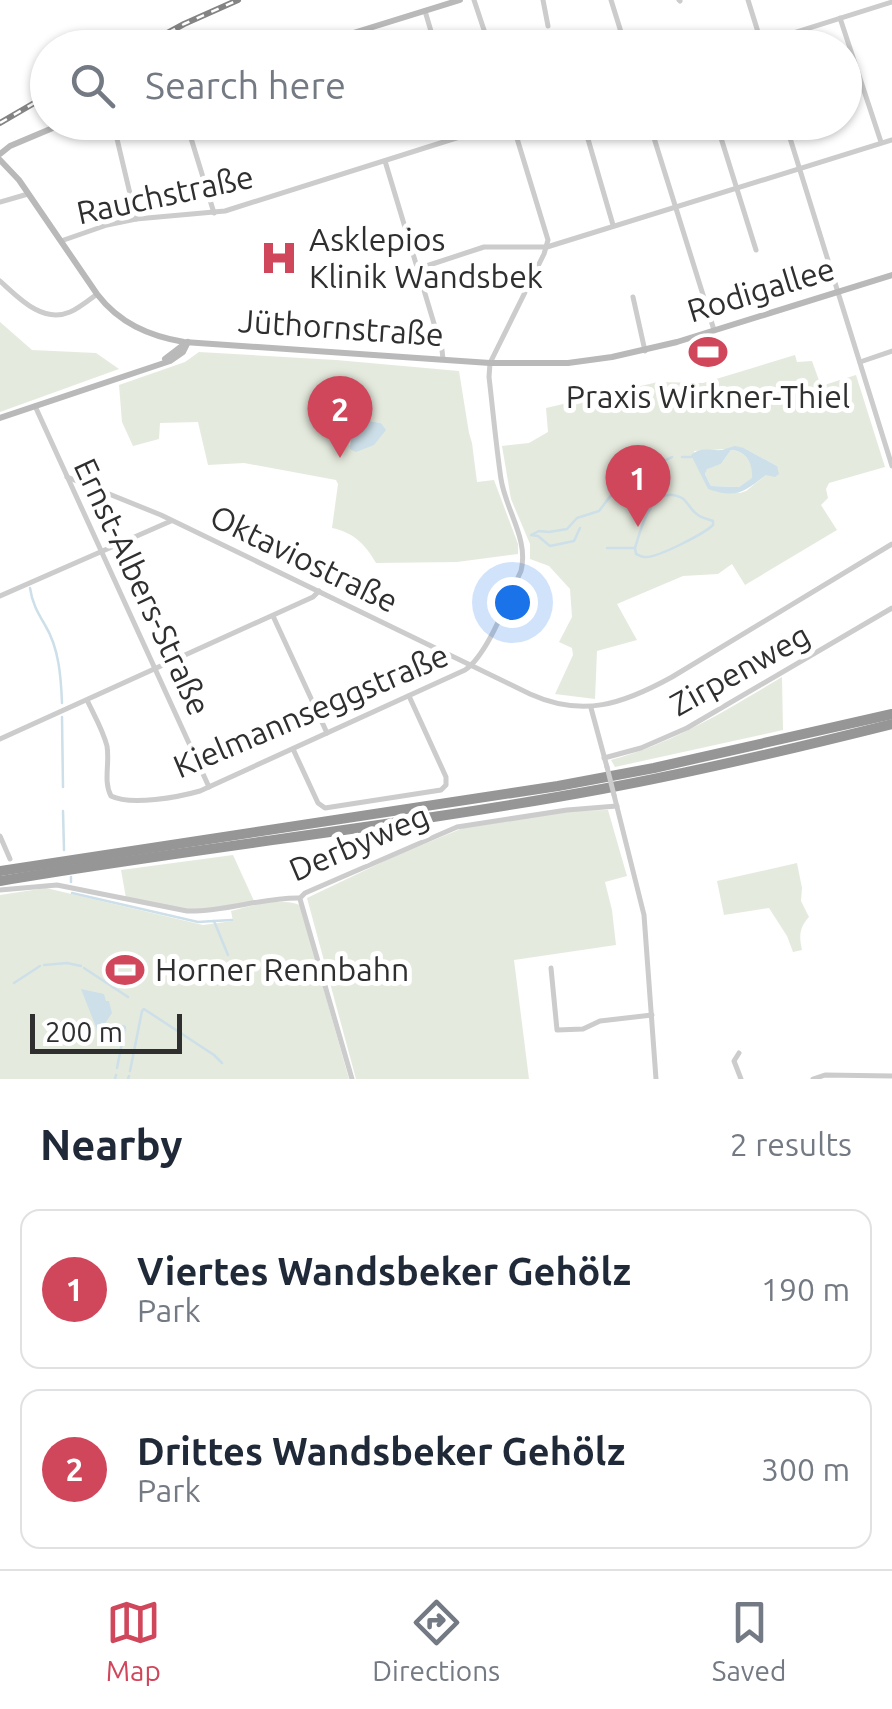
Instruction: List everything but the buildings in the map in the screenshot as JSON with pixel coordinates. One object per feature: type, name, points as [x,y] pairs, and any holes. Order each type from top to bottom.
[{"type":"highway","points":[[0,870],[558,786],[892,714]]},
{"type":"highway","points":[[0,881],[600,789],[892,724]]},
{"type":"main road","points":[[363,30],[460,0]]},
{"type":"main road","points":[[0,157],[10,146],[30,138]]},
{"type":"main road","name":"Jüthornstraße","points":[[0,157],[110,310],[124,321],[160,337],[490,363]]},
{"type":"main road","name":"Rodigallee","points":[[490,363],[568,363],[645,351],[892,275]]},
{"type":"main road","points":[[160,337],[167,346],[168,357]]},
{"type":"main road","points":[[155,365],[188,342]]},
{"type":"main road","points":[[0,418],[180,355],[188,342]]},
{"type":"street","points":[[474,0],[484,30]]},
{"type":"street","points":[[543,0],[548,26]]},
{"type":"street","points":[[611,0],[620,30]]},
{"type":"street","points":[[748,0],[757,30]]},
{"type":"street","points":[[805,30],[892,2]]},
{"type":"street","points":[[425,11],[431,30]]},
{"type":"street","points":[[840,18],[844,30]]},
{"type":"street","points":[[862,85],[881,142]]},
{"type":"street","points":[[117,140],[136,219]]},
{"type":"street","points":[[191,140],[214,214]]},
{"type":"street","name":"Rauchstraße","points":[[61,241],[136,219],[214,214],[452,140]]},
{"type":"street","points":[[490,363],[548,240],[515,140]]},
{"type":"street","points":[[588,140],[613,225]]},
{"type":"street","points":[[655,140],[714,331]]},
{"type":"street","points":[[721,140],[756,250]]},
{"type":"street","points":[[791,140],[892,466]]},
{"type":"street","points":[[417,268],[484,248],[547,247],[892,140]]},
{"type":"street","points":[[385,161],[443,360]]},
{"type":"street","points":[[0,202],[28,194]]},
{"type":"street","points":[[0,280],[28,306],[52,314],[67,314],[97,294]]},
{"type":"street","points":[[633,298],[645,351]]},
{"type":"street","points":[[860,362],[892,352]]},
{"type":"street","name":"Kielmannseggstraße","points":[[87,700],[106,744],[107,787],[112,796],[119,800],[187,795],[473,665],[524,559],[502,484],[490,363]]},
{"type":"street","name":"Ernst-Albers-Straße","points":[[35,406],[209,788]]},
{"type":"street","name":"Oktaviostraße","points":[[67,477],[172,520],[539,698],[559,704],[591,706],[633,697],[892,544]]},
{"type":"street","points":[[0,596],[172,520]]},
{"type":"street","points":[[0,739],[273,616],[319,591]]},
{"type":"street","name":"Zirpenweg","points":[[604,758],[640,748],[699,722],[892,608]]},
{"type":"street","points":[[273,616],[328,734]]},
{"type":"street","points":[[293,749],[318,803],[325,808],[442,790],[446,777],[409,696]]},
{"type":"street","points":[[591,706],[644,915],[656,1079]]},
{"type":"street","name":"Derbyweg","points":[[0,890],[58,886],[178,910],[209,911],[300,898],[371,862],[457,826],[617,806]]},
{"type":"street","points":[[0,836],[10,859]]},
{"type":"street","points":[[300,898],[352,1079]]},
{"type":"street","points":[[551,968],[557,1030],[583,1029],[600,1022],[652,1015]]},
{"type":"street","points":[[740,1053],[734,1061],[741,1079]]},
{"type":"street","points":[[812,1079],[892,1076]]},
{"type":"shaded area","points":[[0,322],[32,350],[96,353],[119,369],[0,412]]},
{"type":"shaded area","points":[[199,352],[459,371],[477,482],[494,480],[518,544],[518,554],[457,562],[376,563],[358,540],[332,528],[336,480],[244,463],[208,465],[198,422],[160,423],[159,439],[133,446],[122,422],[119,385],[185,362]],"holes":[[[364,420],[381,423],[385,430],[374,443],[349,445],[355,427]]]},
{"type":"shaded area","points":[[795,355],[797,362],[812,361],[821,386],[856,375],[885,467],[829,483],[828,498],[821,505],[837,530],[745,585],[732,564],[718,574],[683,576],[617,604],[637,640],[597,651],[595,699],[555,694],[573,655],[572,648],[559,642],[572,617],[570,589],[549,566],[530,559],[530,544],[511,499],[502,446],[529,443],[548,432],[546,408],[658,382],[703,383]],"holes":[[[744,448],[777,466],[740,493],[708,488],[694,451]]]},
{"type":"shaded area","points":[[364,420],[381,423],[386,430],[374,445],[356,452],[350,449],[352,436]]},
{"type":"shaded area","points":[[733,446],[777,466],[779,474],[766,475],[740,492],[708,489],[691,455]],"holes":[[[731,450],[748,459],[752,478],[739,487],[711,486],[705,474],[707,469],[721,464]]]},
{"type":"shaded area","points":[[731,450],[748,459],[753,478],[739,487],[711,486],[705,474],[707,468],[721,464]]},
{"type":"shaded area","points":[[782,677],[783,730],[615,767],[611,760],[678,735]]},
{"type":"shaded area","points":[[608,810],[627,876],[605,882],[616,945],[514,960],[529,1079],[356,1079],[307,898],[463,828],[568,811]]},
{"type":"shaded area","points":[[233,855],[254,901],[198,910],[126,898],[121,870]]},
{"type":"shaded area","points":[[797,863],[801,901],[809,917],[801,932],[802,950],[793,952],[769,908],[724,915],[717,881]]},
{"type":"shaded area","name":"Horner Rennbahn","points":[[46,888],[203,925],[233,921],[231,911],[256,905],[300,905],[349,1079],[0,1079],[0,895]]},
{"type":"shaded area","points":[[81,989],[104,994],[109,1001],[112,1013],[98,1032]]},
{"type":"waterway","points":[[580,528],[574,541],[550,546],[531,535],[567,529],[577,518],[599,511],[621,482],[672,457]]},
{"type":"waterway","points":[[682,457],[691,457]]},
{"type":"waterway","points":[[607,548],[635,548],[636,554],[650,557],[691,539],[713,525],[713,521],[701,517],[682,498],[663,496],[650,510],[635,548]]},
{"type":"waterway","points":[[30,588],[56,653],[62,703]]},
{"type":"waterway","points":[[62,717],[63,787]]},
{"type":"waterway","points":[[63,811],[64,850]]},
{"type":"waterway","points":[[71,877],[71,882]]},
{"type":"waterway","points":[[72,893],[198,922],[214,921],[228,955]]},
{"type":"waterway","points":[[214,921],[232,920]]},
{"type":"waterway","points":[[44,965],[81,966]]},
{"type":"waterway","points":[[14,983],[40,966]]},
{"type":"waterway","points":[[84,968],[128,997]]},
{"type":"waterway","points":[[130,1071],[144,1009],[222,1063]]},
{"type":"waterway","points":[[117,1068],[125,1027],[122,1026]]},
{"type":"waterway","points":[[115,1079],[116,1075]]},
{"type":"railway","points":[[173,30],[238,0]]},
{"type":"railway","points":[[0,123],[30,106]]},
{"type":"place","name":"Asklepios Klinik Wandsbek","points":[[279,258]]},
{"type":"place","name":"Praxis Wirkner-Thiel","points":[[708,352]]},
{"type":"place","name":"Drittes Wandsbeker Gehölz","points":[[340,458]]},
{"type":"place","name":"Viertes Wandsbeker Gehölz","points":[[638,527]]},
{"type":"place","name":"Horner Rennbahn","points":[[125,970]]}]
